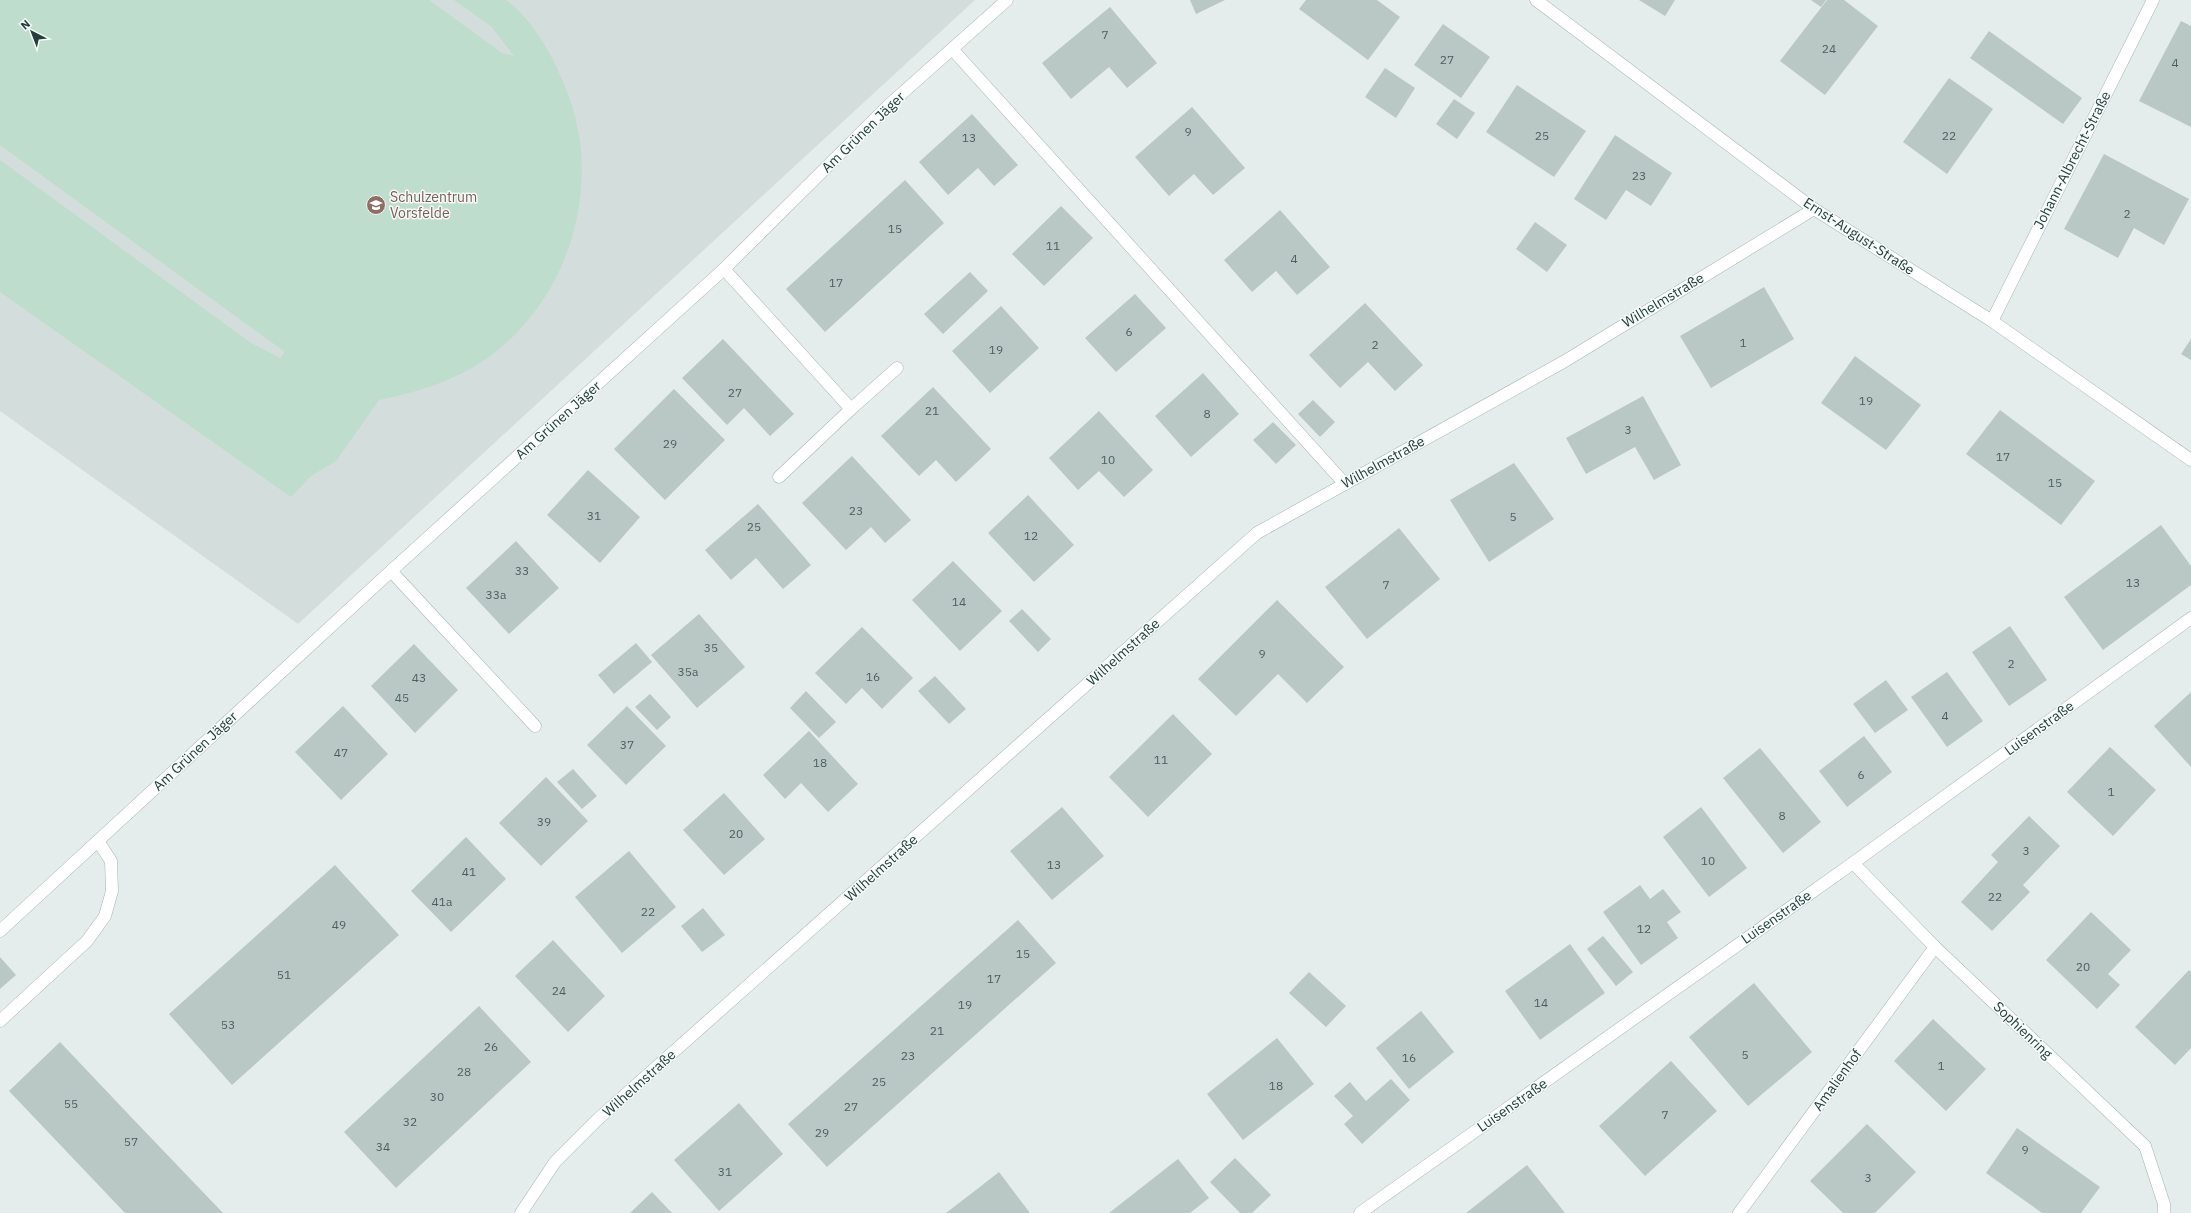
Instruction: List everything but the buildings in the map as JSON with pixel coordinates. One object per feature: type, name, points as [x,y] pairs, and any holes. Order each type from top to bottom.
[{"type":"street","name":"Am Grünen Jäger","points":[[0,931],[391,571],[724,269],[890,104],[1007,0]]},
{"type":"street","name":"Ernst-August-Straße","points":[[1536,0],[1814,209],[1992,321],[2191,460]]},
{"type":"street","name":"Johann-Albrecht-Straße","points":[[1992,321],[2153,0]]},
{"type":"street","points":[[952,49],[1345,484]]},
{"type":"street","name":"Wilhelmstraße","points":[[521,1213],[555,1162],[598,1120],[1257,533],[1565,361],[1814,209]]},
{"type":"street","points":[[724,269],[851,409]]},
{"type":"street","points":[[779,477],[897,368]]},
{"type":"street","points":[[391,571],[535,726]]},
{"type":"street","name":"Luisenstraße","points":[[1360,1213],[1852,863],[2191,618]]},
{"type":"street","points":[[0,1021],[87,941],[106,916],[112,890],[111,861],[98,841]]},
{"type":"street","name":"Sophienring","points":[[1852,863],[1935,947],[2145,1146],[2164,1204],[2164,1213]]},
{"type":"street","name":"Amalienhof","points":[[1739,1213],[1935,947]]},
{"type":"shaded area","name":"Schulzentrum Vorsfelde","points":[[0,0],[975,0],[298,624],[0,411]]},
{"type":"green space","points":[[0,0],[429,0],[502,53],[514,56],[492,27],[454,0],[506,0],[516,8],[534,29],[549,53],[566,89],[577,126],[582,164],[580,202],[571,239],[557,275],[538,308],[513,337],[483,361],[459,375],[420,390],[379,400],[336,461],[311,476],[291,497],[0,292],[0,160],[251,343],[280,358],[285,352],[0,145]]},
{"type":"place","name":"Schulzentrum Vorsfelde","points":[[376,205]]}]
